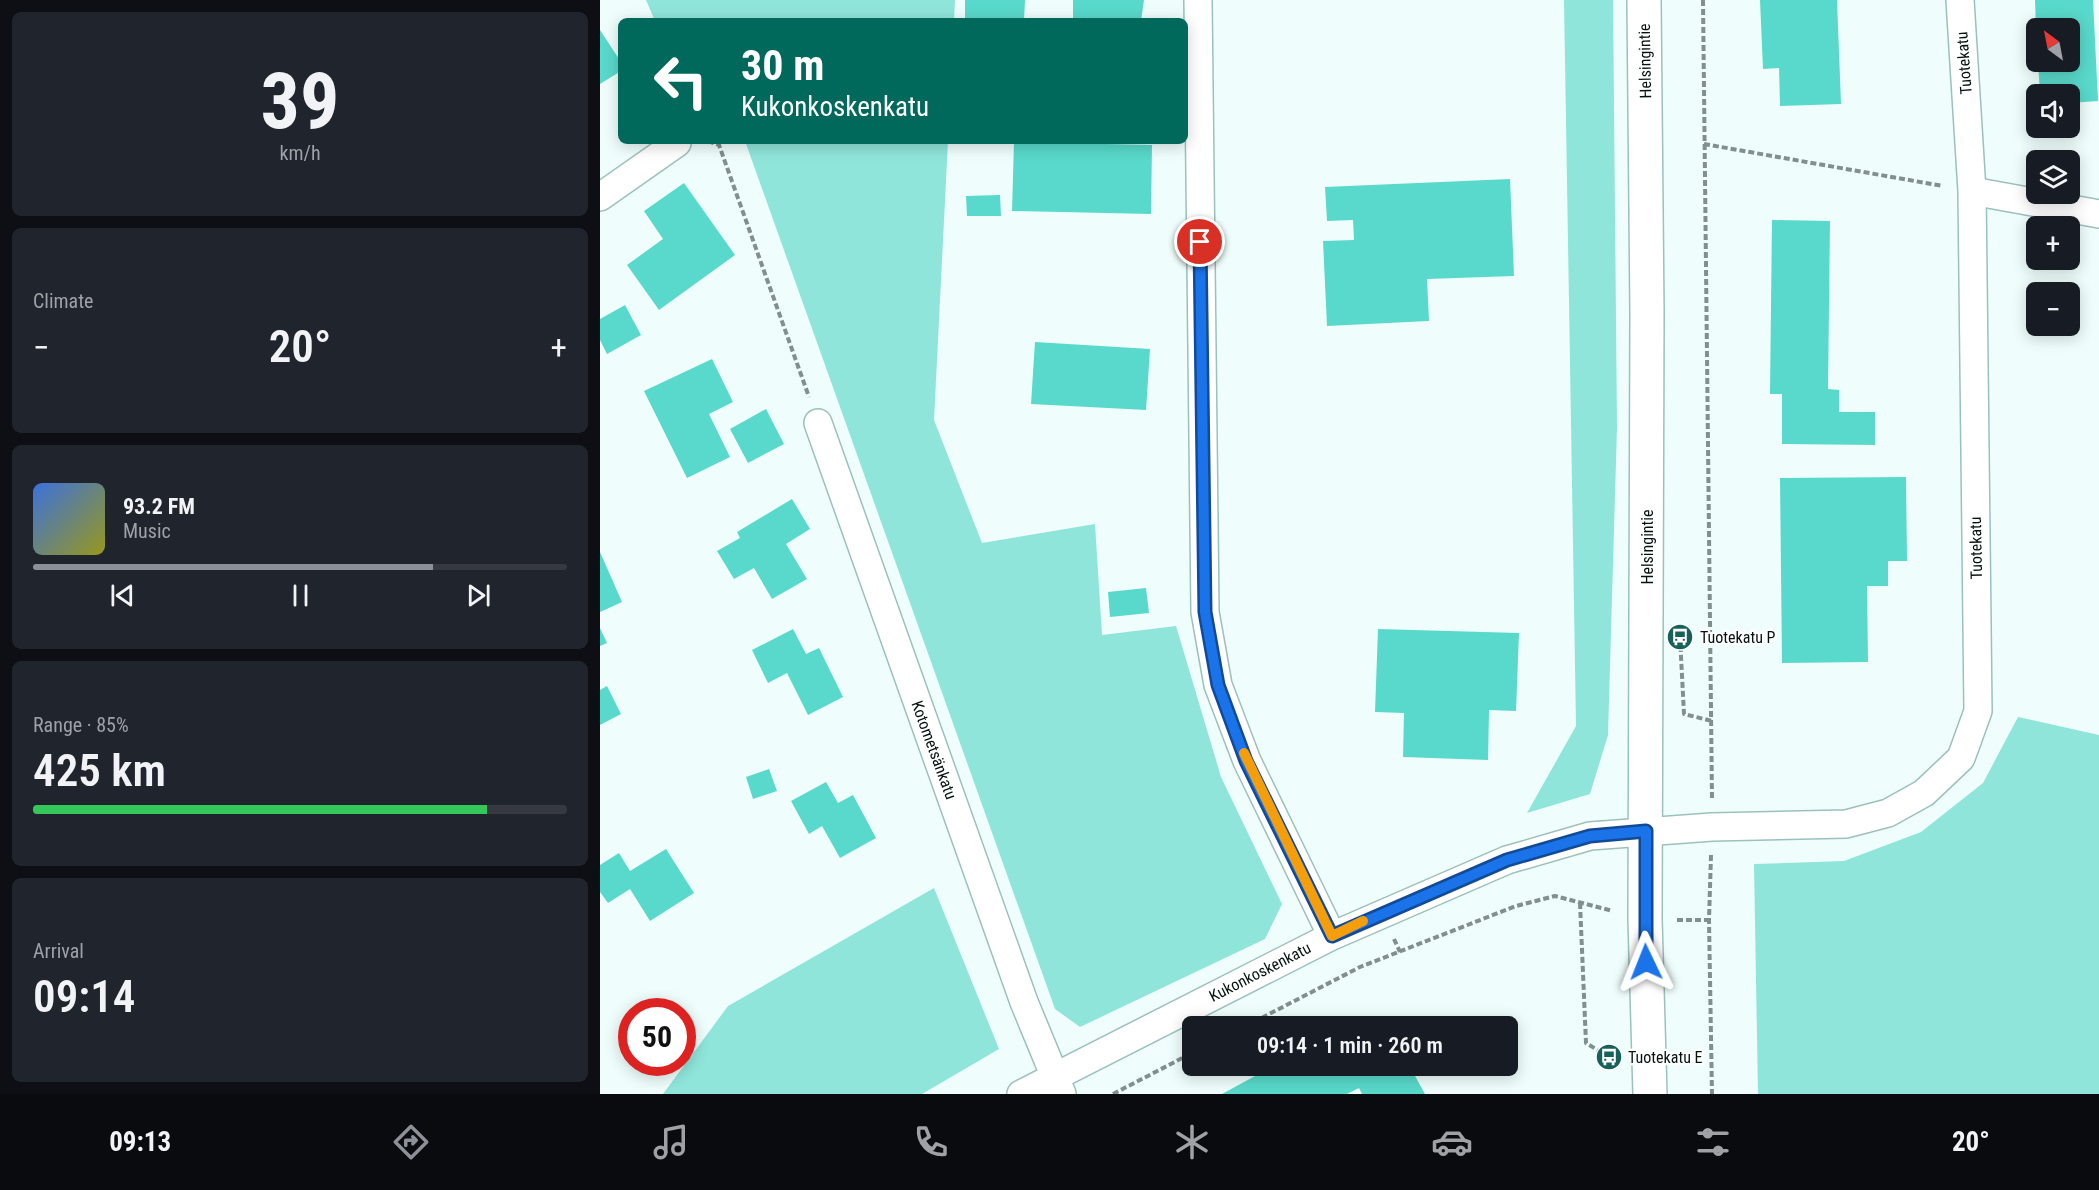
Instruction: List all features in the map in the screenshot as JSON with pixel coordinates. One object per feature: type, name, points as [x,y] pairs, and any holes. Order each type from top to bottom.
[{"type":"main road","name":"Helsingintie","points":[[1644,0],[1647,313],[1645,919],[1650,1094]]},
{"type":"street","points":[[1198,0],[1205,612],[1218,685],[1246,761],[1332,936]]},
{"type":"street","name":"Tuotekatu","points":[[1646,831],[1846,824],[1888,813],[1924,793],[1961,758],[1978,711],[1972,191],[1959,0]]},
{"type":"street","points":[[600,196],[676,144]]},
{"type":"street","points":[[1972,191],[2099,214]]},
{"type":"street","name":"Kotometsänkatu","points":[[818,423],[1024,1002],[1058,1085]]},
{"type":"street","name":"Kukonkoskenkatu","points":[[1020,1094],[1058,1085],[1332,936],[1382,912],[1507,860],[1590,836],[1646,831]]},
{"type":"path","points":[[1703,0],[1712,721],[1709,920],[1712,1094]]},
{"type":"path","points":[[716,144],[719,145],[818,423]]},
{"type":"path","points":[[1704,144],[1972,191]]},
{"type":"path","points":[[1680,638],[1684,714],[1712,721]]},
{"type":"path","points":[[1266,1016],[1360,968],[1400,951],[1516,906],[1555,896],[1645,919],[1709,920]]},
{"type":"path","points":[[1580,903],[1586,1043],[1609,1057]]},
{"type":"path","points":[[1382,912],[1400,951]]},
{"type":"path","points":[[1113,1094],[1182,1058]]},
{"type":"shaded area","points":[[646,0],[955,0],[954,18],[654,18]]},
{"type":"shaded area","points":[[1564,0],[1613,0],[1617,427],[1608,735],[1590,794],[1527,813],[1576,726]]},
{"type":"shaded area","points":[[746,144],[948,144],[934,420],[982,543],[1095,524],[1102,635],[1176,626],[1221,777],[1282,904],[1265,939],[1080,1027],[1055,1009]]},
{"type":"shaded area","points":[[2018,717],[2099,735],[2099,1094],[1758,1094],[1754,864],[1844,861],[1921,832],[1983,783]]},
{"type":"shaded area","points":[[934,888],[999,1049],[922,1094],[663,1094],[676,1076],[696,1076],[696,1049],[728,1006]]},
{"type":"building","points":[[965,0],[1025,0],[1024,18],[965,18]]},
{"type":"building","points":[[1073,0],[1144,0],[1141,18],[1073,18]]},
{"type":"building","points":[[1760,0],[1837,0],[1841,104],[1780,106],[1779,68],[1763,69]]},
{"type":"building","points":[[2035,0],[2093,0],[2098,101],[2080,102],[2080,84],[2039,84],[2039,72],[2080,72],[2080,18],[2036,18]]},
{"type":"building","points":[[600,30],[618,57],[618,73],[600,84]]},
{"type":"building","points":[[1014,144],[1152,145],[1151,214],[1012,211]]},
{"type":"building","points":[[1510,179],[1514,276],[1427,279],[1429,321],[1327,326],[1323,241],[1354,240],[1353,220],[1327,221],[1325,187]]},
{"type":"building","points":[[684,183],[735,255],[659,310],[627,265],[663,239],[644,211]]},
{"type":"building","points":[[1000,195],[1001,216],[967,216],[966,196]]},
{"type":"building","points":[[1772,220],[1830,221],[1828,389],[1839,390],[1839,412],[1875,412],[1875,445],[1782,444],[1782,394],[1770,394]]},
{"type":"building","points":[[625,305],[641,335],[607,354],[600,340],[600,319]]},
{"type":"building","points":[[1035,342],[1150,349],[1146,410],[1031,404]]},
{"type":"building","points":[[712,359],[733,402],[709,414],[730,457],[687,478],[644,391]]},
{"type":"building","points":[[766,409],[784,444],[748,463],[730,429]]},
{"type":"building","points":[[1906,477],[1907,561],[1888,561],[1888,586],[1867,586],[1868,662],[1782,663],[1780,478]]},
{"type":"building","points":[[792,499],[810,529],[786,544],[807,579],[772,599],[754,568],[734,579],[717,551],[740,538],[737,532]]},
{"type":"building","points":[[600,552],[622,602],[600,612]]},
{"type":"building","points":[[1146,588],[1149,613],[1110,617],[1108,592]]},
{"type":"building","points":[[600,628],[607,643],[600,646]]},
{"type":"building","points":[[793,629],[806,654],[819,648],[843,697],[808,715],[787,673],[768,683],[752,650]]},
{"type":"building","points":[[1378,629],[1519,633],[1516,711],[1489,710],[1488,760],[1403,757],[1404,713],[1375,712]]},
{"type":"building","points":[[607,686],[621,714],[600,725],[600,690]]},
{"type":"building","points":[[769,769],[777,791],[753,799],[746,777]]},
{"type":"building","points":[[826,782],[838,803],[853,795],[876,838],[840,858],[822,826],[809,834],[791,801]]},
{"type":"building","points":[[666,849],[694,893],[650,921],[630,889],[608,903],[600,892],[600,865],[619,853],[630,871]]},
{"type":"building","points":[[1255,1076],[1415,1076],[1425,1094],[1362,1094],[1359,1088],[1347,1094],[1222,1094]]},
{"type":"slow traffic","points":[[1244,753],[1332,936],[1363,921]]},
{"type":"place","name":"Tuotekatu P","points":[[1680,637]]},
{"type":"place","name":"Tuotekatu E","points":[[1609,1057]]},
{"type":"route","points":[[1200,242],[1205,612],[1218,685],[1246,761],[1332,936],[1382,912],[1507,860],[1590,836],[1646,831],[1646,962]]}]
